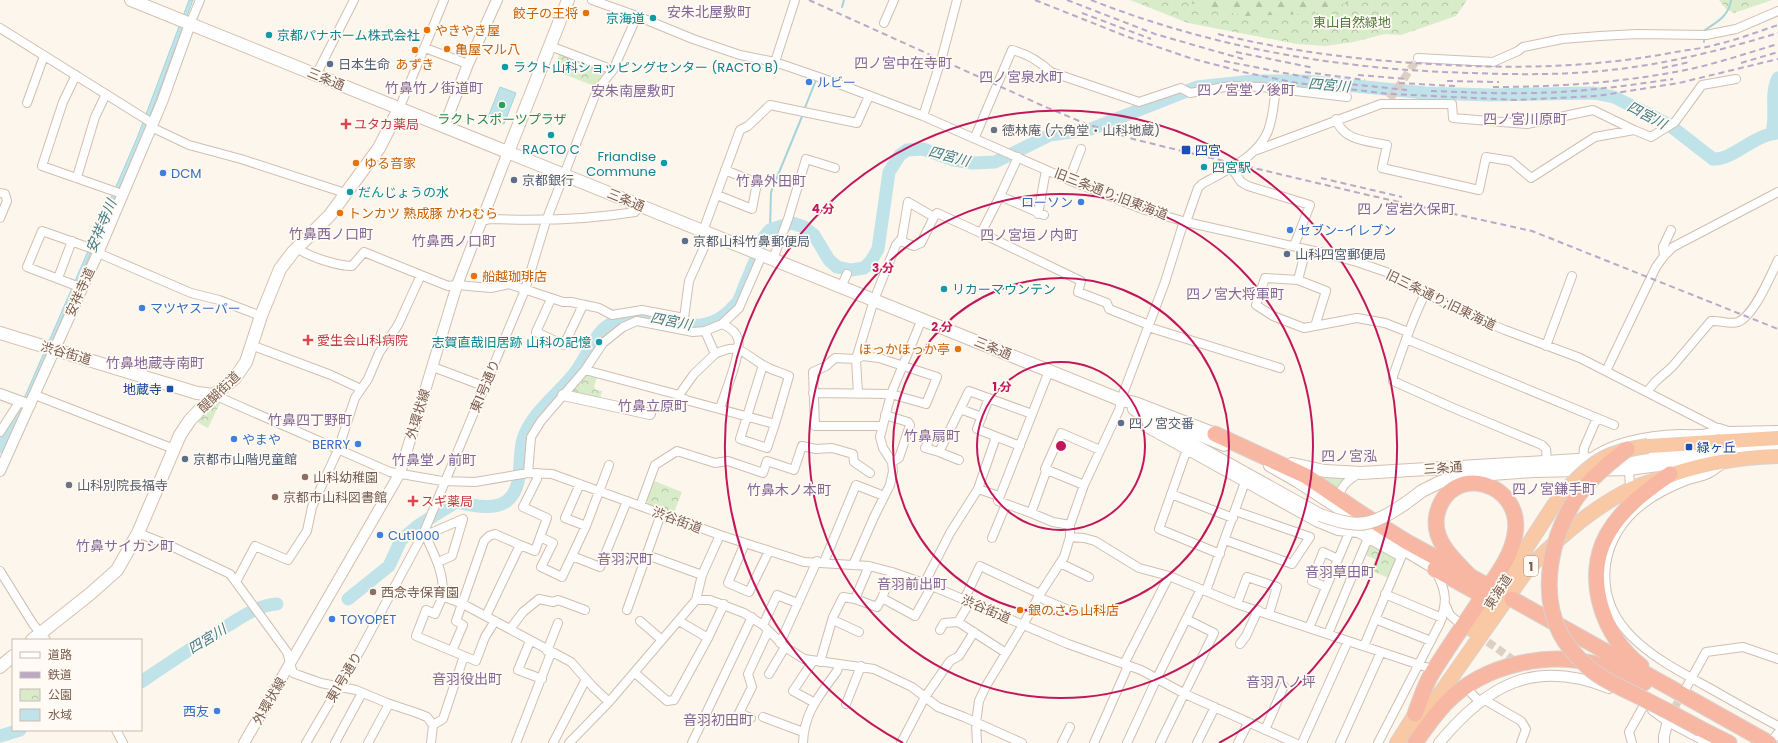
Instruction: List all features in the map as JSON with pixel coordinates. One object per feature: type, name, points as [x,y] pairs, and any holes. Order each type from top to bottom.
[{"type":"highway","points":[[1215,434],[1306,476],[1407,542],[1470,576]]},
{"type":"highway","name":"東海道","points":[[1397,743],[1554,506],[1569,487],[1592,465],[1602,458],[1648,446],[1778,438]]},
{"type":"highway","points":[[1623,453],[1591,480],[1577,498],[1559,533],[1552,555],[1550,574],[1550,595],[1554,616],[1560,632],[1568,646],[1591,669],[1619,687],[1729,743]]},
{"type":"highway","name":"東海道","points":[[1409,743],[1437,698],[1527,570],[1545,551],[1569,530],[1605,503],[1630,489],[1670,474],[1731,459],[1778,456]]},
{"type":"highway","points":[[1650,681],[1653,675],[1637,663],[1618,642],[1607,623],[1600,606],[1597,587],[1597,572],[1600,554],[1607,536],[1616,522],[1629,506],[1641,495],[1670,474]]},
{"type":"highway","points":[[1416,714],[1430,676],[1501,568],[1515,535],[1515,523],[1511,504],[1495,488],[1484,484],[1471,483],[1453,489],[1439,506],[1436,519],[1437,530],[1446,550],[1483,589],[1435,569]]},
{"type":"highway","points":[[1509,603],[1650,681],[1752,743]]},
{"type":"highway","points":[[1415,743],[1445,704],[1463,688],[1481,677],[1501,668],[1535,660],[1558,659],[1607,668],[1641,683],[1650,681],[1774,738]]},
{"type":"main road","name":"三条通","points":[[131,0],[1121,400],[1167,430],[1320,515],[1341,523],[1355,525],[1376,521],[1406,503],[1422,491],[1440,482],[1464,476],[1534,471],[1629,469],[1701,459],[1715,462]]},
{"type":"main road","points":[[508,152],[568,0]]},
{"type":"main road","name":"醍醐街道","points":[[40,638],[117,570],[138,533],[180,435],[190,420],[214,395],[235,378],[246,362],[261,316],[280,269],[330,215],[344,193],[379,148],[399,109]]},
{"type":"main road","name":"渋谷街道","points":[[0,333],[197,393],[214,395]]},
{"type":"main road","name":"三条通","points":[[1121,400],[1135,403],[1215,434]]},
{"type":"main road","name":"三条通","points":[[1263,455],[1310,469],[1361,473],[1586,460],[1623,453],[1778,448]]},
{"type":"main road","points":[[0,667],[12,657]]},
{"type":"street","name":"安祥寺道","points":[[0,471],[35,395],[50,349],[77,286],[98,252],[149,122],[175,68],[185,22],[200,0]]},
{"type":"street","points":[[316,75],[354,0]]},
{"type":"street","points":[[399,109],[444,0]]},
{"type":"street","points":[[444,127],[468,64],[497,0]]},
{"type":"street","name":"旧三条通り;旧東海道","points":[[592,0],[637,16],[706,44],[740,55],[775,62],[923,116],[974,137],[1069,180],[1145,210],[1357,262],[1392,274],[1469,315],[1580,358],[1724,430]]},
{"type":"street","points":[[775,62],[794,0]]},
{"type":"street","points":[[884,23],[894,0]]},
{"type":"street","points":[[923,116],[958,0]]},
{"type":"street","points":[[1418,58],[1492,62],[1523,47],[1562,39],[1637,34],[1706,35],[1736,29],[1778,11]]},
{"type":"street","name":"東1号通り","points":[[306,743],[361,649],[425,534],[444,481],[486,387],[525,290],[546,221],[597,90],[612,70],[637,16]]},
{"type":"street","points":[[0,28],[149,122],[189,145],[241,159],[344,193]]},
{"type":"street","points":[[550,46],[612,70]]},
{"type":"street","points":[[425,48],[468,64]]},
{"type":"street","points":[[974,137],[1012,50],[1026,54],[1042,64],[1051,72],[1139,102],[1181,88],[1190,93],[1231,86],[1276,88],[1347,97]]},
{"type":"street","points":[[27,103],[44,56]]},
{"type":"street","points":[[76,75],[63,102],[42,166],[122,194]]},
{"type":"street","points":[[977,743],[976,723],[979,701],[986,686],[1068,548],[1070,525],[1084,485],[1118,410],[1166,279],[1185,221],[1198,188],[1202,184],[1257,150],[1336,119],[1388,102],[1452,104],[1453,118],[1527,124],[1594,110],[1651,137],[1675,122],[1702,85],[1736,79]]},
{"type":"street","points":[[1257,150],[1268,132],[1276,88]]},
{"type":"street","points":[[77,177],[95,117],[106,94]]},
{"type":"street","points":[[298,248],[303,252],[343,266],[352,266],[364,252],[448,286],[457,285],[491,288],[509,284],[551,299],[599,308],[612,315],[642,310],[684,318],[689,281],[707,233],[725,170],[740,130],[748,126],[770,105],[857,123],[869,96]]},
{"type":"street","points":[[1336,119],[1339,128],[1347,135],[1387,145],[1382,168],[1479,190],[1486,157],[1503,161],[1511,161],[1531,178],[1595,137],[1634,130]]},
{"type":"street","points":[[1069,180],[1081,149]]},
{"type":"street","name":"外環状線","points":[[244,743],[400,473],[457,285],[508,152]]},
{"type":"street","points":[[981,233],[1000,196],[1014,155]]},
{"type":"street","points":[[452,651],[463,625],[456,621],[484,541],[489,536],[495,534],[534,551],[548,518],[523,507],[537,479],[533,473],[531,437],[541,421],[585,370],[603,343],[623,327],[637,322],[693,332],[705,331],[722,324],[739,308],[763,255],[785,229],[806,158],[835,168]]},
{"type":"street","points":[[1231,167],[1241,182],[1248,186],[1310,205],[1294,246]]},
{"type":"street","points":[[717,195],[752,209],[757,183],[725,170]]},
{"type":"street","points":[[1000,196],[1041,215],[1046,170]]},
{"type":"street","points":[[0,192],[5,194],[7,201],[0,218]]},
{"type":"street","points":[[1606,371],[1656,267],[1664,256],[1674,247],[1778,192]]},
{"type":"street","points":[[858,394],[856,359],[874,300],[896,245],[902,238],[908,202],[934,217]]},
{"type":"street","points":[[481,220],[546,221],[604,217],[634,212],[639,205]]},
{"type":"street","points":[[900,241],[914,246],[921,243],[937,213],[1081,281],[1078,292],[1107,304],[1109,309],[1148,326],[1280,368]]},
{"type":"street","points":[[1664,256],[1663,247],[1671,230]]},
{"type":"street","points":[[77,286],[27,267],[42,231],[87,246],[191,293],[219,300],[261,316]]},
{"type":"street","points":[[58,278],[72,241]]},
{"type":"street","points":[[1298,280],[1306,249]]},
{"type":"street","points":[[1647,392],[1655,382],[1672,367],[1711,321],[1716,320],[1732,323],[1743,319],[1756,305],[1778,260]]},
{"type":"street","points":[[842,287],[847,274]]},
{"type":"street","points":[[236,582],[255,546],[288,560],[307,531],[312,507],[338,450],[355,398],[368,379],[379,353],[398,325],[422,275]]},
{"type":"street","points":[[1546,346],[1572,276]]},
{"type":"street","points":[[1315,326],[1326,291],[1298,280],[1266,278],[1256,306],[1272,316],[1304,328],[1315,326],[1357,318],[1386,323],[1407,336],[1614,425]]},
{"type":"street","points":[[1426,292],[1418,306],[1393,376],[1393,381],[1542,445],[1546,449],[1547,462]]},
{"type":"street","points":[[551,299],[536,332],[564,345],[583,305]]},
{"type":"street","points":[[853,565],[890,485],[892,462],[881,442],[882,426],[890,394],[922,319]]},
{"type":"street","points":[[720,408],[739,349],[738,338],[731,328],[722,324]]},
{"type":"street","points":[[705,331],[715,354]]},
{"type":"street","points":[[252,345],[331,375],[361,389]]},
{"type":"street","points":[[679,395],[694,374],[715,354],[726,348],[739,349],[763,365],[789,376],[767,448],[740,439],[763,365]]},
{"type":"street","points":[[813,393],[890,394],[926,404],[937,377],[879,358],[863,356],[856,359],[835,358],[826,366],[813,372],[813,393],[815,426],[882,426]]},
{"type":"street","points":[[433,367],[486,387]]},
{"type":"street","points":[[585,370],[679,395],[686,400],[775,424]]},
{"type":"street","points":[[1049,371],[998,501],[1053,522],[1070,525]]},
{"type":"street","points":[[939,452],[969,390],[1032,414]]},
{"type":"street","points":[[0,394],[30,405]]},
{"type":"street","points":[[35,395],[174,449]]},
{"type":"street","name":"渋谷街道","points":[[214,395],[390,472],[444,481],[475,482],[533,473],[552,474],[720,535],[804,562],[869,566],[892,572],[928,585],[1023,625],[1157,678],[1185,694],[1294,743]]},
{"type":"street","points":[[563,395],[650,414]]},
{"type":"street","points":[[989,398],[977,429],[1020,446]]},
{"type":"street","points":[[0,432],[20,401]]},
{"type":"street","points":[[960,409],[982,417]]},
{"type":"street","points":[[1402,553],[1344,512],[1273,468],[1239,452],[1142,413],[1141,425],[1187,449],[1316,522],[1338,531],[1358,533],[1435,569],[1443,588],[1446,606],[1450,615],[1457,621]]},
{"type":"street","points":[[885,415],[908,422],[910,425],[899,458],[892,462]]},
{"type":"street","points":[[1597,418],[1584,448],[1586,460],[1605,449],[1629,441],[1663,436],[1704,434],[1724,430],[1778,431]]},
{"type":"street","points":[[1031,513],[1047,469],[1045,469],[1061,432],[1100,450]]},
{"type":"street","points":[[882,598],[915,616],[950,533],[978,489],[996,437]]},
{"type":"street","points":[[928,443],[925,448],[959,460]]},
{"type":"street","points":[[640,506],[655,465],[677,451],[715,463],[728,461],[764,473],[767,461],[794,470],[802,446],[816,449],[832,448],[853,454],[854,462],[870,473]]},
{"type":"street","points":[[1187,449],[1159,529],[1220,554]]},
{"type":"street","points":[[1623,453],[1622,464],[1629,469],[1630,489]]},
{"type":"street","points":[[1731,459],[1708,474],[1667,490],[1642,505],[1620,529],[1611,544],[1607,559],[1606,587],[1612,608],[1622,625],[1647,652],[1662,662],[1778,726]]},
{"type":"street","points":[[540,537],[553,542],[541,567],[562,577],[586,526],[609,465]]},
{"type":"street","points":[[1047,469],[1084,485]]},
{"type":"street","points":[[1344,512],[1339,497],[1341,490],[1345,483],[1361,473]]},
{"type":"street","points":[[1127,743],[1186,619],[1204,590],[1220,554],[1246,482]]},
{"type":"street","points":[[580,484],[564,518],[586,526]]},
{"type":"street","points":[[769,674],[782,645],[797,603],[820,562],[856,485],[884,496]]},
{"type":"street","points":[[978,489],[999,496]]},
{"type":"street","points":[[1171,494],[1310,537],[1292,564],[1225,540]]},
{"type":"street","points":[[572,556],[600,567],[627,501]]},
{"type":"street","points":[[992,538],[1006,504]]},
{"type":"street","points":[[627,610],[661,514]]},
{"type":"street","points":[[438,562],[452,556],[463,519],[425,534],[438,562],[442,596],[435,614],[426,610],[416,636],[476,661],[485,637],[495,621]]},
{"type":"street","points":[[138,533],[226,571],[236,582],[287,652],[293,673],[321,683],[362,693],[427,717],[433,725],[431,743]]},
{"type":"street","points":[[1309,628],[1349,533]]},
{"type":"street","points":[[569,743],[635,673],[696,600],[702,576],[720,535]]},
{"type":"street","points":[[1070,537],[1084,538],[1095,541],[1140,568],[1169,576],[1237,604],[1429,668]]},
{"type":"street","points":[[1328,634],[1368,538]]},
{"type":"street","points":[[745,543],[728,583],[749,592],[769,551]]},
{"type":"street","points":[[486,616],[520,545]]},
{"type":"street","points":[[1326,587],[1312,581],[1323,552],[1338,559]]},
{"type":"street","points":[[1364,646],[1402,553]]},
{"type":"street","points":[[647,554],[702,576]]},
{"type":"street","points":[[1060,563],[1089,577]]},
{"type":"street","points":[[855,599],[869,566]]},
{"type":"street","points":[[958,622],[980,566],[1071,612]]},
{"type":"street","points":[[0,572],[40,638]]},
{"type":"street","points":[[815,704],[793,691],[816,661],[843,597],[855,599],[877,607],[892,572]]},
{"type":"street","points":[[1094,743],[1126,665],[1169,576]]},
{"type":"street","points":[[1237,604],[1247,576],[1277,587],[1268,614]]},
{"type":"street","points":[[1385,594],[1442,618]]},
{"type":"street","points":[[735,721],[752,687],[748,674],[777,595],[797,603]]},
{"type":"street","points":[[442,596],[463,604],[549,652],[571,662],[586,680],[609,702]]},
{"type":"street","points":[[510,629],[523,612],[539,599],[553,602],[558,600],[585,610]]},
{"type":"street","points":[[696,600],[710,600],[724,604],[752,617],[766,628],[782,645],[804,659],[839,665],[861,666],[882,672],[912,688],[938,707],[1022,743]]},
{"type":"street","points":[[635,673],[667,701],[674,700],[708,638],[724,604]]},
{"type":"street","points":[[1378,743],[1420,665],[1446,606]]},
{"type":"street","points":[[1240,644],[1246,636],[1258,610]]},
{"type":"street","points":[[692,743],[752,617]]},
{"type":"street","points":[[1160,743],[1214,633],[1186,619]]},
{"type":"street","points":[[1375,619],[1431,641]]},
{"type":"street","points":[[833,620],[859,632]]},
{"type":"street","points":[[640,621],[662,640]]},
{"type":"street","points":[[679,621],[708,638]]},
{"type":"street","points":[[940,630],[944,623],[958,622],[1006,653]]},
{"type":"street","points":[[516,743],[542,679],[558,623]]},
{"type":"street","points":[[901,743],[925,697],[950,662],[959,656],[974,632]]},
{"type":"street","points":[[530,641],[518,670],[542,679]]},
{"type":"street","points":[[1302,743],[1348,641]]},
{"type":"street","points":[[1686,688],[1706,652],[1743,647],[1778,659]]},
{"type":"street","points":[[1340,743],[1381,652]]},
{"type":"street","points":[[433,725],[442,719],[464,656]]},
{"type":"street","points":[[803,743],[803,732],[808,714],[837,671],[839,665]]},
{"type":"street","points":[[846,704],[861,666]]},
{"type":"street","points":[[1524,668],[1533,676]]},
{"type":"street","points":[[1439,743],[1481,700],[1503,686],[1533,676],[1573,677],[1595,682],[1618,691],[1710,743]]},
{"type":"street","points":[[553,743],[586,680]]},
{"type":"street","points":[[1265,730],[1284,686]]},
{"type":"street","points":[[335,743],[362,693]]},
{"type":"street","points":[[1472,694],[1521,721],[1526,729],[1521,743]]},
{"type":"street","points":[[368,743],[389,704]]},
{"type":"street","points":[[1632,743],[1630,732],[1644,705]]},
{"type":"street","points":[[1197,743],[1214,707]]},
{"type":"street","points":[[1664,743],[1668,720],[1674,709]]},
{"type":"street","points":[[739,713],[752,718]]},
{"type":"street","points":[[763,717],[803,732]]},
{"type":"street","points":[[1238,743],[1248,723]]},
{"type":"street","points":[[1062,743],[1070,727]]},
{"type":"street","points":[[117,731],[123,743]]},
{"type":"green space","name":"東山自然緑地","points":[[1130,0],[1178,0],[1245,16],[1321,13],[1341,4],[1372,0],[1467,0],[1456,16],[1401,35],[1385,34],[1353,42],[1326,46],[1297,44],[1188,23]]},
{"type":"green space","points":[[1145,0],[1405,0],[1318,30]]},
{"type":"green space","points":[[1719,0],[1772,0],[1734,13],[1726,9]]},
{"type":"green space","points":[[563,54],[605,69],[606,72],[594,86],[554,70],[559,55]]},
{"type":"green space","points":[[585,370],[598,374],[594,387],[596,390],[602,391],[599,403],[563,395]]},
{"type":"green space","points":[[212,403],[220,403],[208,428],[195,421]]},
{"type":"green space","points":[[1317,475],[1346,476],[1335,489]]},
{"type":"green space","points":[[654,481],[682,492],[674,512],[669,513],[648,505],[647,500]]},
{"type":"green space","points":[[1370,542],[1396,556],[1397,561],[1389,578],[1371,571],[1375,559],[1365,555]]},
{"type":"water","points":[[189,0],[193,0],[145,129],[20,415],[0,445],[26,394],[137,138]]},
{"type":"water","name":"ラクトスポーツプラザ","points":[[500,87],[516,93],[504,124],[488,117]]},
{"type":"waterway","points":[[842,7],[844,0]]},
{"type":"waterway","points":[[1703,33],[1725,14],[1730,6],[1731,0]]},
{"type":"waterway","points":[[1704,37],[1704,42]]},
{"type":"waterway","points":[[1771,134],[1774,122],[1774,92],[1778,78]]},
{"type":"waterway","points":[[804,110],[816,80]]},
{"type":"waterway","name":"四宮川","points":[[348,599],[389,566],[401,540],[419,525],[456,502],[489,507],[496,506],[507,501],[517,487],[522,444],[529,426],[541,409],[571,378],[596,338],[601,331],[608,326],[618,320],[634,316],[649,316],[692,325],[707,324],[721,318],[736,304],[740,298],[764,237],[770,230],[792,223],[804,227],[814,235],[829,260],[837,267],[851,270],[864,268],[871,261],[878,249],[889,172],[900,155],[907,150],[923,149],[954,160],[973,163],[995,162],[1050,135],[1091,129],[1197,87],[1253,81],[1305,81],[1425,93],[1491,95],[1594,93],[1614,97],[1668,124],[1713,159],[1728,156],[1760,138],[1769,134],[1778,133]]},
{"type":"waterway","points":[[770,230],[771,192],[803,114]]},
{"type":"waterway","name":"安祥寺川","points":[[0,447],[17,421],[24,404]]},
{"type":"waterway","name":"四宮川","points":[[142,681],[244,615],[257,609],[277,604]]},
{"type":"waterway","name":"四宮川","points":[[0,736],[17,731]]},
{"type":"tunnel","points":[[1390,99],[1418,58]]},
{"type":"tunnel","points":[[1478,635],[1519,664]]},
{"type":"tunnel","points":[[1674,709],[1683,692]]},
{"type":"railway","points":[[809,0],[1084,123],[1133,139],[1186,152],[1372,196],[1532,231],[1778,329]]},
{"type":"railway","points":[[1035,0],[1128,37],[1190,58],[1243,72],[1297,83],[1390,94],[1516,100],[1597,96],[1679,83],[1778,59]]},
{"type":"railway","points":[[1067,0],[1155,34],[1243,59]]},
{"type":"railway","points":[[1091,0],[1137,17],[1231,43],[1327,61],[1424,71],[1531,74],[1608,70],[1685,58],[1778,33]]},
{"type":"railway","points":[[1082,13],[1151,39]]},
{"type":"railway","points":[[1218,34],[1297,50],[1376,60],[1461,66],[1521,67],[1610,62],[1640,58],[1723,43],[1778,25]]},
{"type":"railway","points":[[1493,87],[1584,84],[1652,76],[1727,60],[1778,44]]},
{"type":"railway","points":[[1236,52],[1314,68]]},
{"type":"railway","points":[[1741,63],[1778,52]]},
{"type":"railway","points":[[1224,61],[1330,82],[1407,90]]},
{"type":"railway","points":[[1662,68],[1690,62]]},
{"type":"railway","points":[[1305,72],[1365,80]]},
{"type":"railway","points":[[1358,75],[1407,79]]},
{"type":"railway","points":[[1431,91],[1545,93],[1618,87],[1673,79]]},
{"type":"railway","points":[[1447,81],[1499,82]]},
{"type":"railway","points":[[1399,83],[1455,86]]},
{"type":"railway","points":[[1321,178],[1402,197]]},
{"type":"place","name":"餃子の王将","points":[[586,13]]},
{"type":"place","name":"京海道","points":[[653,18]]},
{"type":"place","name":"やきやき屋","points":[[427,30]]},
{"type":"place","name":"京都パナホーム株式会社","points":[[269,35]]},
{"type":"place","name":"亀屋マル八","points":[[447,49]]},
{"type":"place","name":"あずき","points":[[415,50]]},
{"type":"place","name":"日本生命","points":[[330,64]]},
{"type":"place","name":"ラクト山科ショッピングセンター (RACTO B)","points":[[505,67]]},
{"type":"place","name":"ルビー","points":[[809,82]]},
{"type":"place","name":"ラクトスポーツプラザ","points":[[502,105]]},
{"type":"place","name":"ユタカ薬局","points":[[346,124]]},
{"type":"place","name":"徳林庵 (六角堂・山科地蔵)","points":[[994,130]]},
{"type":"place","name":"RACTO C","points":[[551,135]]},
{"type":"place","name":"四宮","points":[[1186,150]]},
{"type":"place","name":"ゆる音家","points":[[356,163]]},
{"type":"place","name":"Friandise Commune","points":[[664,163]]},
{"type":"place","name":"四宮駅","points":[[1204,167]]},
{"type":"place","name":"DCM","points":[[163,173]]},
{"type":"place","name":"京都銀行","points":[[514,180]]},
{"type":"place","name":"だんじょうの水","points":[[350,192]]},
{"type":"place","name":"ローソン","points":[[1081,202]]},
{"type":"place","name":"トンカツ 熟成豚 かわむら","points":[[340,213]]},
{"type":"place","name":"セブン-イレブン","points":[[1290,230]]},
{"type":"place","name":"京都山科竹鼻郵便局","points":[[685,241]]},
{"type":"place","name":"山科四宮郵便局","points":[[1287,254]]},
{"type":"place","name":"船越珈琲店","points":[[474,276]]},
{"type":"place","name":"リカーマウンテン","points":[[944,289]]},
{"type":"place","name":"マツヤスーパー","points":[[142,308]]},
{"type":"place","name":"愛生会山科病院","points":[[308,340]]},
{"type":"place","name":"志賀直哉旧居跡 山科の記憶","points":[[599,342]]},
{"type":"place","name":"ほっかほっか亭","points":[[958,349]]},
{"type":"place","name":"地蔵寺","points":[[170,389]]},
{"type":"place","name":"四ノ宮交番","points":[[1121,423]]},
{"type":"place","name":"やまや","points":[[234,439]]},
{"type":"place","name":"BERRY","points":[[358,444]]},
{"type":"place","name":"緑ヶ丘","points":[[1689,447]]},
{"type":"place","name":"京都市山階児童館","points":[[185,459]]},
{"type":"place","name":"山科幼稚園","points":[[305,477]]},
{"type":"place","name":"山科別院長福寺","points":[[69,485]]},
{"type":"place","name":"京都市山科図書館","points":[[275,497]]},
{"type":"place","name":"スギ薬局","points":[[413,501]]},
{"type":"place","name":"Cut1000","points":[[380,535]]},
{"type":"place","name":"西念寺保育園","points":[[373,592]]},
{"type":"place","name":"銀のさら山科店","points":[[1020,610]]},
{"type":"place","name":"TOYOPET","points":[[332,619]]},
{"type":"place","name":"西友","points":[[217,711]]},
{"type":"district","name":"安朱北屋敷町","points":[[709,12]]},
{"type":"district","name":"四ノ宮中在寺町","points":[[903,63]]},
{"type":"district","name":"四ノ宮泉水町","points":[[1021,77]]},
{"type":"district","name":"竹鼻竹ノ街道町","points":[[434,88]]},
{"type":"district","name":"四ノ宮堂ノ後町","points":[[1246,90]]},
{"type":"district","name":"安朱南屋敷町","points":[[633,91]]},
{"type":"district","name":"四ノ宮川原町","points":[[1525,119]]},
{"type":"district","name":"竹鼻外田町","points":[[771,181]]},
{"type":"district","name":"四ノ宮岩久保町","points":[[1406,209]]},
{"type":"district","name":"竹鼻西ノ口町","points":[[331,234]]},
{"type":"district","name":"四ノ宮垣ノ内町","points":[[1029,235]]},
{"type":"district","name":"竹鼻西ノ口町","points":[[454,241]]},
{"type":"district","name":"四ノ宮大将軍町","points":[[1235,294]]},
{"type":"district","name":"竹鼻地蔵寺南町","points":[[155,363]]},
{"type":"district","name":"竹鼻立原町","points":[[653,406]]},
{"type":"district","name":"竹鼻四丁野町","points":[[310,420]]},
{"type":"district","name":"竹鼻扇町","points":[[932,436]]},
{"type":"district","name":"四ノ宮泓","points":[[1349,456]]},
{"type":"district","name":"竹鼻堂ノ前町","points":[[434,460]]},
{"type":"district","name":"四ノ宮鎌手町","points":[[1554,489]]},
{"type":"district","name":"竹鼻木ノ本町","points":[[789,490]]},
{"type":"district","name":"竹鼻サイカシ町","points":[[125,546]]},
{"type":"district","name":"音羽沢町","points":[[625,559]]},
{"type":"district","name":"音羽草田町","points":[[1340,572]]},
{"type":"district","name":"音羽前出町","points":[[912,584]]},
{"type":"district","name":"音羽役出町","points":[[467,679]]},
{"type":"district","name":"音羽八ノ坪","points":[[1281,682]]},
{"type":"district","name":"音羽初田町","points":[[718,720]]}]
